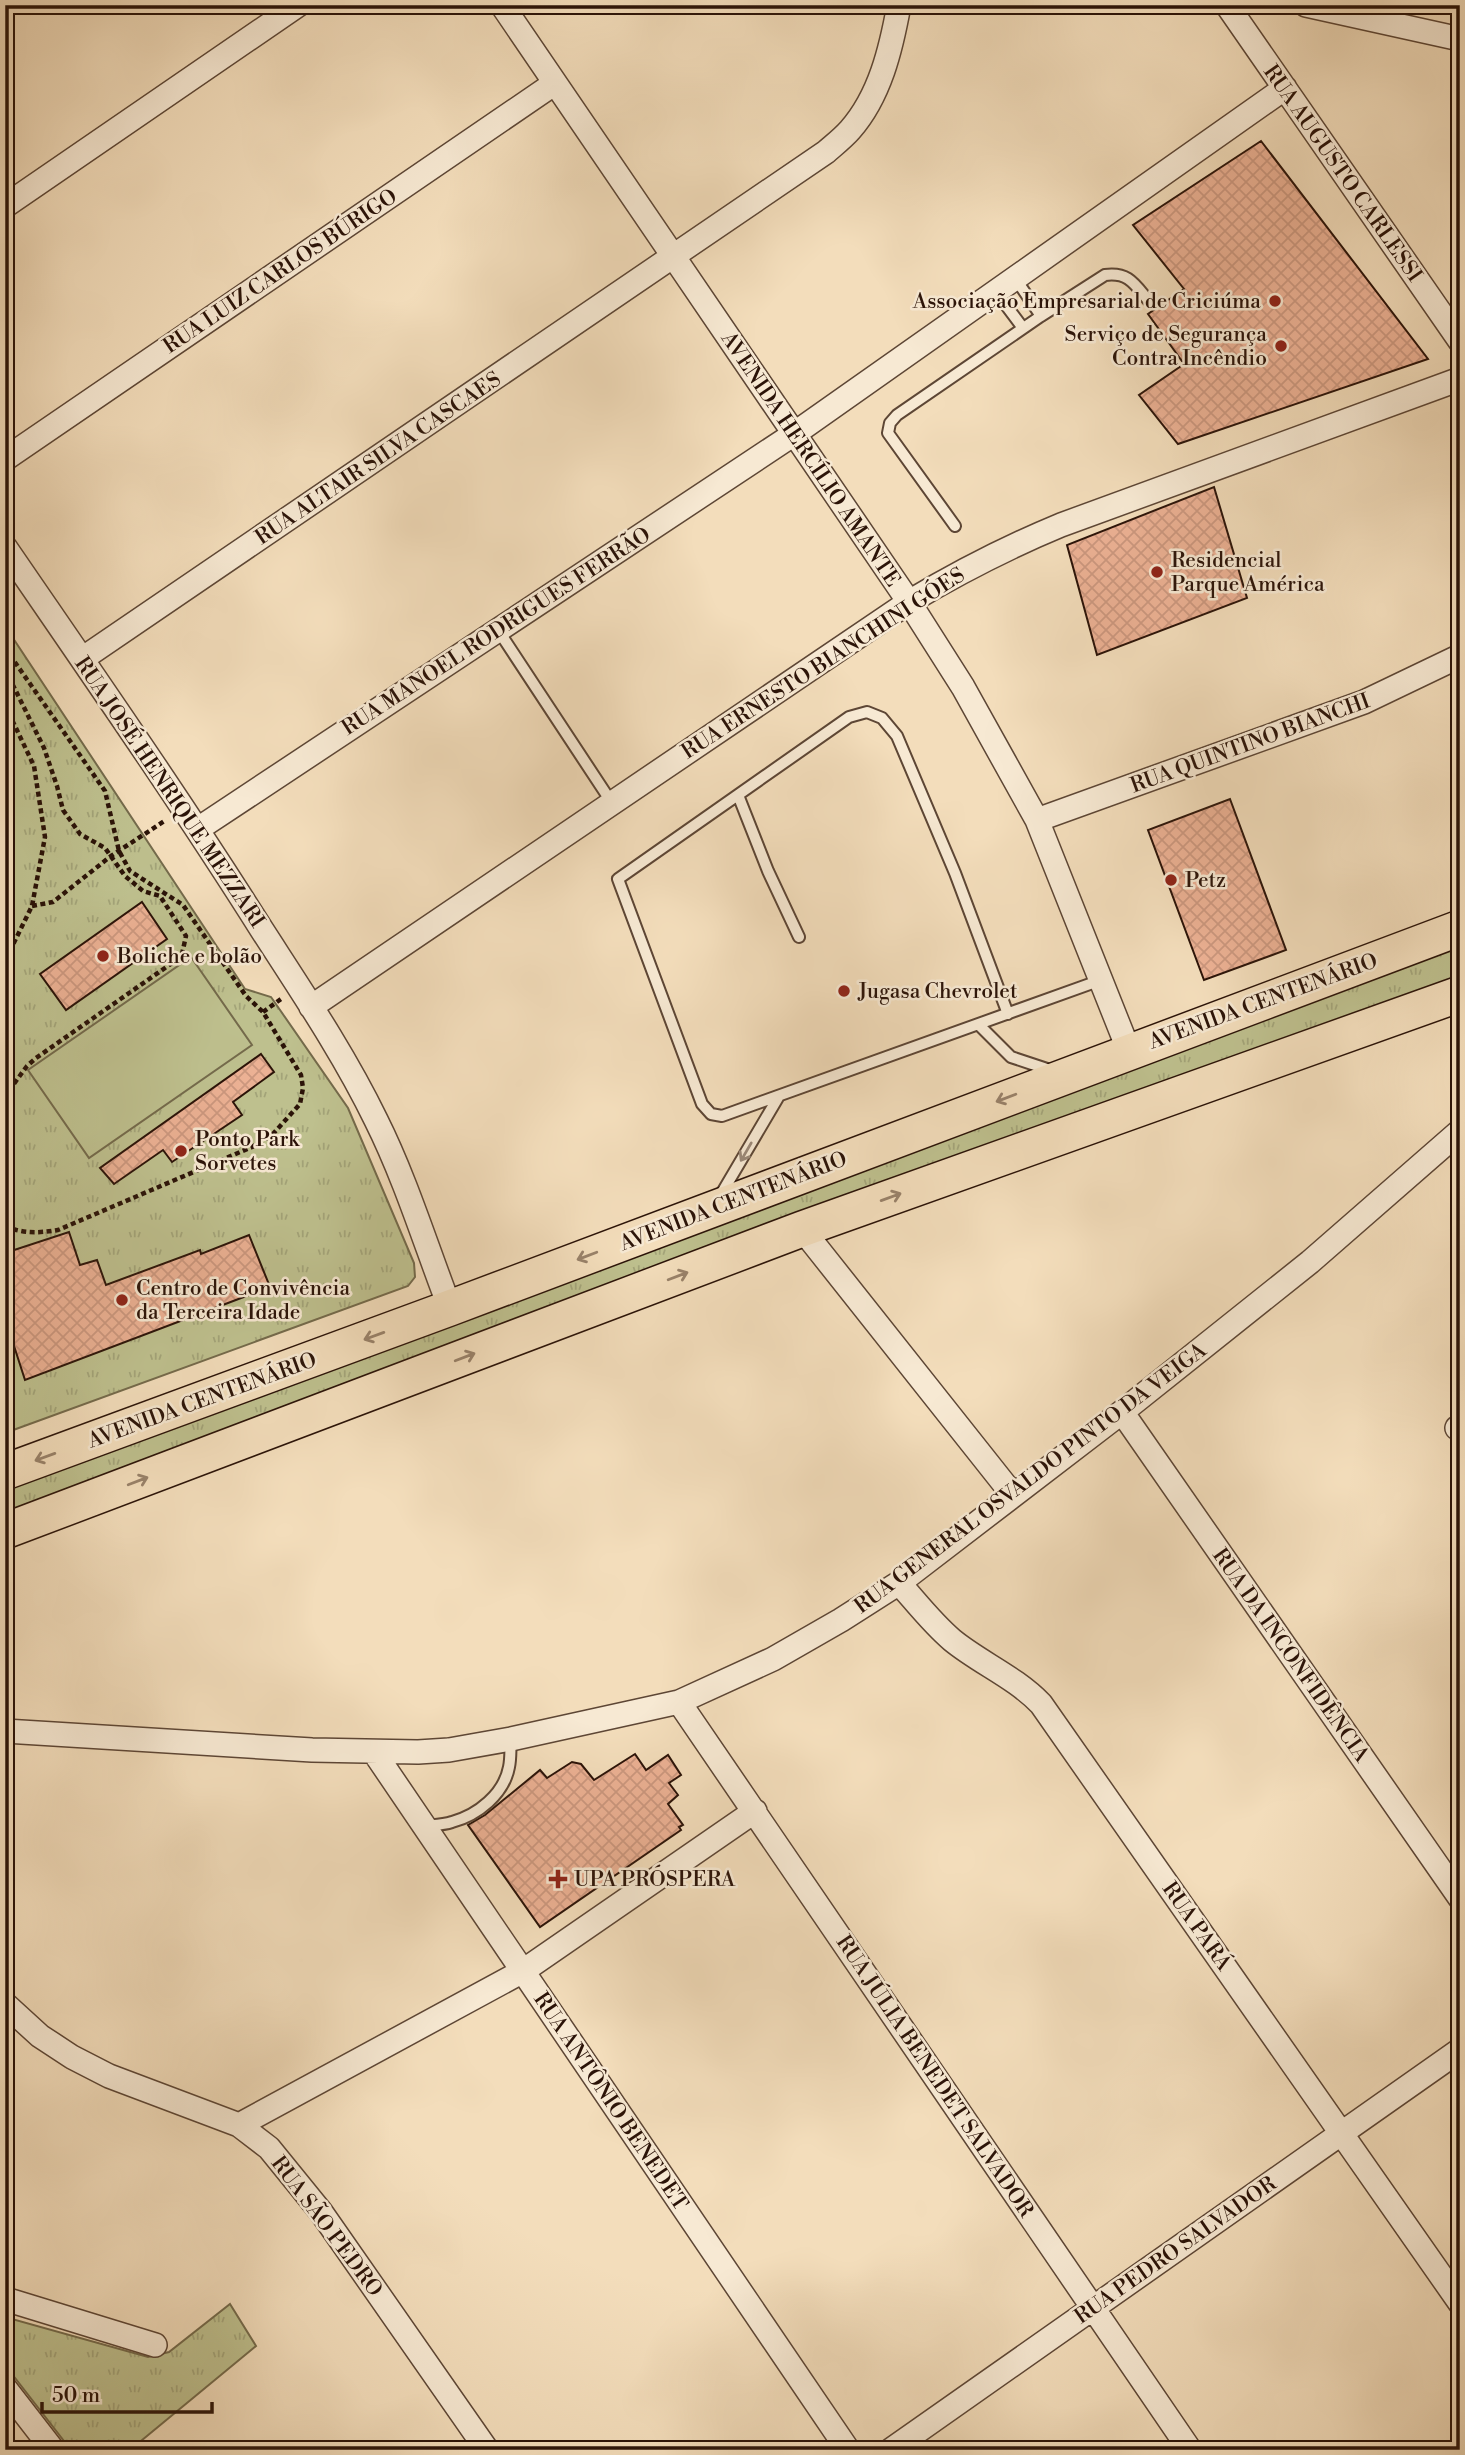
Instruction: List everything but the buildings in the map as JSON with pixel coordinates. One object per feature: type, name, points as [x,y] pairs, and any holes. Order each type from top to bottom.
[{"type":"main road","name":"AVENIDA CENTENÁRIO","points":[[5,1472],[450,1308],[1460,928]]},
{"type":"main road","points":[[5,1531],[802,1229],[1460,994]]},
{"type":"street","points":[[5,206],[298,5]]},
{"type":"street","name":"AVENIDA HERCÍLIO AMANTE","points":[[502,5],[909,602],[963,687],[1037,820],[1129,1051]]},
{"type":"street","name":"RUA ALTAIR SILVA CASCAES","points":[[82,659],[807,167],[851,130],[867,105],[881,78],[899,5]]},
{"type":"street","name":"RUA AUGUSTO CARLESSI","points":[[1227,5],[1460,341]]},
{"type":"street","points":[[1306,5],[1459,37]]},
{"type":"street","name":"RUA LUIZ CARLOS BÚRIGO","points":[[5,459],[555,83]]},
{"type":"street","points":[[794,434],[1284,88]]},
{"type":"street","name":"RUA ERNESTO BIANCHINI GÓES","points":[[312,1007],[909,602],[965,569],[1048,531],[1460,379]]},
{"type":"street","name":"RUA MANOEL RODRIGUES FERRÃO","points":[[198,829],[794,434]]},
{"type":"street","name":"RUA JOSÉ HENRIQUE MEZZARI","points":[[5,547],[184,808],[312,1007],[377,1121],[450,1308]]},
{"type":"street","name":"RUA QUINTINO BIANCHI","points":[[1037,820],[1364,702],[1460,656]]},
{"type":"street","name":"RUA GENERAL OSVALDO PINTO DA VEIGA","points":[[5,1731],[374,1752],[449,1750],[679,1702],[773,1659],[899,1583],[1122,1412],[1310,1262],[1460,1131]]},
{"type":"street","points":[[802,1229],[1013,1495]]},
{"type":"street","name":"RUA DA INCONFIDÊNCIA","points":[[1122,1412],[1460,1898]]},
{"type":"street","name":"RUA PARÁ","points":[[899,1583],[952,1640],[1029,1690],[1041,1704],[1460,2304]]},
{"type":"street","name":"RUA JÚLIA BENEDET SALVADOR","points":[[679,1702],[1190,2450]]},
{"type":"street","name":"RUA ANTÔNIO BENEDET","points":[[374,1752],[848,2450]]},
{"type":"street","points":[[239,2125],[523,1971],[755,1811]]},
{"type":"street","name":"RUA SÃO PEDRO","points":[[5,2004],[40,2036],[72,2057],[109,2076],[239,2125],[269,2148],[321,2212],[488,2450]]},
{"type":"street","name":"RUA PEDRO SALVADOR","points":[[891,2450],[1460,2050]]},
{"type":"street","points":[[5,2298],[155,2345]]},
{"type":"street","points":[[5,2388],[53,2450]]},
{"type":"lane","points":[[955,526],[888,433],[890,423],[897,415],[1023,328],[1105,275],[1117,273],[1131,279],[1148,300]]},
{"type":"lane","points":[[1015,278],[1041,316]]},
{"type":"lane","points":[[996,292],[1023,328]]},
{"type":"lane","points":[[498,630],[612,803]]},
{"type":"lane","points":[[1008,1014],[954,873],[897,736],[882,718],[866,712],[849,717],[618,879],[702,1104],[711,1114],[722,1116],[979,1025],[1101,980]]},
{"type":"lane","points":[[738,795],[799,937]]},
{"type":"lane","points":[[979,1025],[1011,1057],[1066,1075]]},
{"type":"lane","points":[[713,1208],[779,1096]]},
{"type":"lane","points":[[424,1826],[453,1822],[471,1814],[494,1798],[503,1785],[509,1768],[511,1739]]},
{"type":"path","points":[[5,648],[105,791],[119,851],[130,872],[183,905],[246,996],[263,1012],[302,1075],[303,1088],[300,1104],[272,1135],[252,1147],[58,1230],[36,1233],[16,1231],[5,1226]]},
{"type":"path","points":[[5,669],[44,748],[63,810],[80,834],[105,848],[125,876],[143,891],[160,896],[186,936],[182,954],[36,1058],[5,1096]]},
{"type":"path","points":[[5,705],[34,766],[45,837],[32,906],[5,961]]},
{"type":"path","points":[[32,906],[53,902],[111,856],[184,808]]},
{"type":"green space","points":[[5,626],[245,989],[271,997],[348,1108],[414,1263],[415,1277],[408,1286],[5,1433]]},
{"type":"green space","points":[[1460,944],[1460,979],[5,1525],[5,1486]]},
{"type":"green space","points":[[191,957],[252,1045],[89,1158],[28,1070]]},
{"type":"green space","points":[[230,2304],[256,2346],[130,2450],[71,2450],[5,2365],[5,2317],[148,2357],[169,2352]]},
{"type":"place","name":"Associação Empresarial de Criciúma","points":[[1275,301]]},
{"type":"place","name":"Serviço de Segurança Contra Incêndio","points":[[1281,346]]},
{"type":"place","name":"Residencial Parque América","points":[[1157,572]]},
{"type":"place","name":"Petz","points":[[1171,880]]},
{"type":"place","name":"Boliche e bolão","points":[[103,956]]},
{"type":"place","name":"Jugasa Chevrolet","points":[[844,991]]},
{"type":"place","name":"Ponto Park Sorvetes","points":[[181,1151]]},
{"type":"place","name":"Centro de Convivência da Terceira Idade","points":[[122,1300]]},
{"type":"place","name":"UPA PRÓSPERA","points":[[558,1879]]}]
